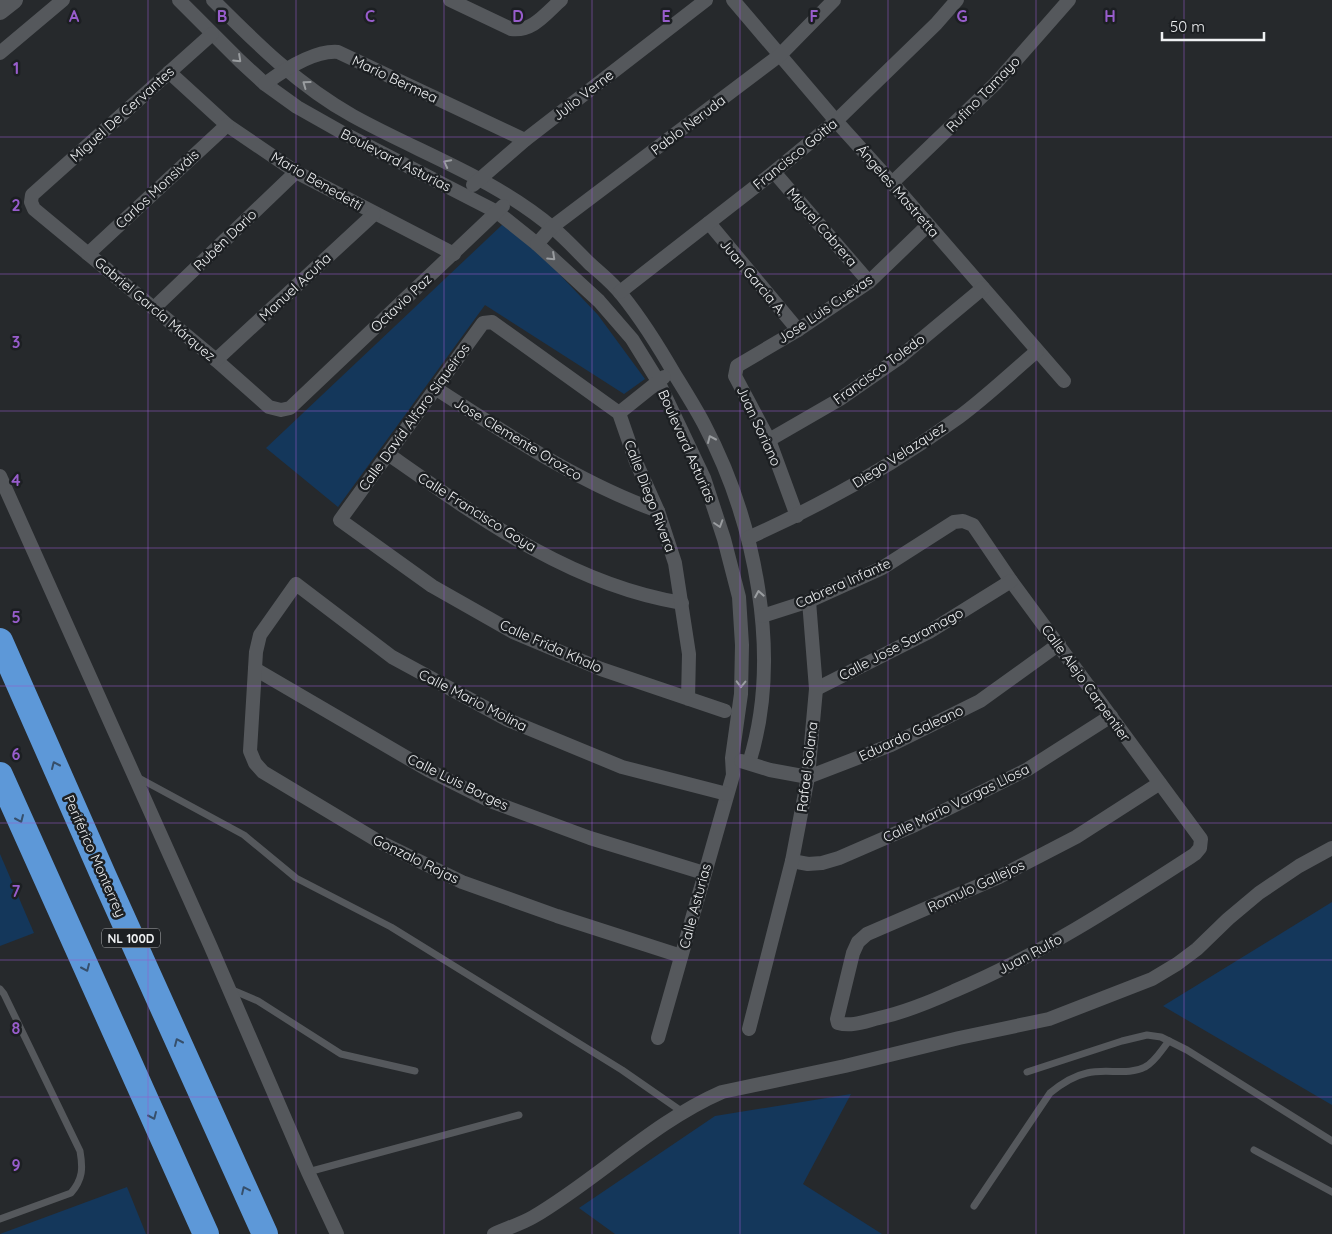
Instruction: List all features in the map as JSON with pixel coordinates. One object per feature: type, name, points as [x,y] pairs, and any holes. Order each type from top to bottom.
[{"type":"highway","name":"Periférico Monterrey","points":[[0,641],[104,878],[265,1234]]},
{"type":"highway","points":[[0,775],[206,1234]]},
{"type":"street","points":[[0,12],[14,0]]},
{"type":"street","points":[[0,53],[63,0]]},
{"type":"street","name":"Boulevard Asturias","points":[[179,0],[212,34],[266,84],[297,107],[323,123],[498,212],[537,244],[599,301],[632,340],[658,381],[704,478],[724,539],[739,597],[742,645],[741,694],[732,758]]},
{"type":"street","name":"Boulevard Asturias","points":[[212,0],[285,69],[353,116],[478,179],[511,198],[552,227],[620,292],[648,329],[704,424],[728,480],[748,538],[762,616],[763,673],[762,706],[750,763]]},
{"type":"street","points":[[450,0],[511,29],[523,29],[533,25],[561,0]]},
{"type":"street","name":"Julio Verne","points":[[463,195],[478,179],[524,140],[706,0]]},
{"type":"street","name":"Ángeles Mastretta","points":[[733,0],[836,121],[1064,381]]},
{"type":"street","name":"Pablo Neruda","points":[[537,244],[552,227],[780,55],[834,0]]},
{"type":"street","name":"Francisco Goitia","points":[[620,292],[774,172],[836,121],[936,24],[957,0]]},
{"type":"street","name":"Rufino Tamayo","points":[[892,183],[996,83],[1069,0]]},
{"type":"street","name":"Miguel De Cervantes","points":[[32,195],[212,34]]},
{"type":"street","name":"Mario Bermea","points":[[266,84],[285,69],[323,52],[338,52],[524,140]]},
{"type":"street","name":"Mario Benedetti","points":[[170,72],[227,125],[296,172],[454,254]]},
{"type":"street","name":"Carlos Monsiváis","points":[[88,254],[227,125]]},
{"type":"street","name":"Rubén Dario","points":[[154,308],[296,172]]},
{"type":"street","name":"Miguel Cabrera","points":[[774,172],[869,282]]},
{"type":"street","name":"Gabriel García Márquez","points":[[32,195],[31,202],[34,209],[216,360],[269,407],[281,410],[290,408]]},
{"type":"street","name":"Octavio Paz","points":[[290,408],[511,198]]},
{"type":"street","name":"Manuel Acuña","points":[[216,360],[374,214]]},
{"type":"street","name":"Juan Garcia A.","points":[[709,223],[798,330]]},
{"type":"street","name":"Jose Luis Cuevas","points":[[738,364],[798,330],[869,282],[928,225]]},
{"type":"street","name":"Francisco Toledo","points":[[769,440],[840,399],[899,358],[983,288]]},
{"type":"street","name":"Calle David Alfaro Siqueiros","points":[[340,520],[480,325],[486,322],[492,322],[619,413]]},
{"type":"street","name":"Diego Velazquez","points":[[748,538],[797,516],[872,475],[959,417],[1037,351]]},
{"type":"street","name":"Juan Soriano","points":[[738,364],[735,376],[769,440],[797,516]]},
{"type":"street","points":[[619,413],[672,370]]},
{"type":"street","name":"Jose Clemente Orozco","points":[[435,388],[534,452],[595,486],[658,511]]},
{"type":"street","name":"Calle Diego Rivera","points":[[619,413],[636,462],[658,511],[675,563],[689,654],[688,699]]},
{"type":"street","name":"Calle Francisco Goya","points":[[388,454],[474,514],[520,542],[568,567],[621,588],[657,599],[682,602]]},
{"type":"street","points":[[0,476],[337,1234]]},
{"type":"street","name":"Calle Frida Khalo","points":[[340,520],[432,586],[512,632],[601,669],[725,711]]},
{"type":"street","name":"Cabrera Infante","points":[[762,616],[809,601],[882,568],[954,522],[963,521],[972,525]]},
{"type":"street","name":"Calle Alejo Carpentier","points":[[972,525],[1011,581],[1202,839]]},
{"type":"street","name":"Calle Jose Saramago","points":[[816,689],[929,632],[1011,581]]},
{"type":"street","name":"Gonzalo Rojas","points":[[296,584],[260,635],[256,652],[250,751],[255,763],[263,772],[378,841],[462,882],[557,916],[681,956]]},
{"type":"street","name":"Calle Mario Molina","points":[[296,584],[392,657],[508,720],[622,766],[727,794]]},
{"type":"street","name":"Rafael Solana","points":[[749,1030],[792,861],[808,777],[816,689],[809,601]]},
{"type":"street","name":"Eduardo Galeano","points":[[808,777],[891,745],[980,701],[1059,644]]},
{"type":"street","name":"Calle Luis Borges","points":[[255,669],[428,770],[490,801],[590,838],[704,873]]},
{"type":"street","name":"Calle Mario Vargas Llosa","points":[[792,861],[808,864],[822,863],[839,858],[915,825],[1028,769],[1111,716]]},
{"type":"street","points":[[732,758],[770,770],[808,777]]},
{"type":"street","name":"Calle Asturias","points":[[658,1038],[727,794],[732,775],[732,758]]},
{"type":"street","points":[[732,775],[750,763]]},
{"type":"street","name":"Romulo Gallejos","points":[[837,1019],[853,953],[858,942],[867,934],[999,877],[1076,837],[1160,783]]},
{"type":"street","name":"Juan Rulfo","points":[[837,1019],[838,1023],[847,1025],[888,1016],[920,1006],[982,980],[1047,946],[1115,906],[1195,854],[1200,848],[1202,839]]},
{"type":"street","points":[[494,1234],[531,1218],[684,1113],[722,1092],[845,1066],[959,1038],[1049,1020],[1152,979],[1197,949],[1258,892],[1298,866],[1332,848]]},
{"type":"lane","points":[[134,776],[244,835],[296,878],[391,927],[622,1070],[684,1113]]},
{"type":"lane","points":[[0,989],[80,1151],[82,1164],[79,1184],[71,1193],[0,1219]]},
{"type":"lane","points":[[229,989],[258,1001],[340,1054],[415,1071]]},
{"type":"lane","points":[[1027,1072],[1122,1041],[1146,1035],[1162,1037],[1187,1050],[1332,1141]]},
{"type":"lane","points":[[974,1206],[1050,1093],[1065,1081],[1088,1072],[1133,1071],[1146,1067],[1158,1056],[1169,1041]]},
{"type":"lane","points":[[308,1172],[518,1115]]},
{"type":"lane","points":[[1254,1150],[1332,1192]]},
{"type":"shaded area","points":[[503,224],[547,261],[598,315],[645,379],[624,394],[485,305],[338,507],[266,448]]},
{"type":"shaded area","points":[[0,854],[34,933],[0,946]]},
{"type":"shaded area","points":[[1332,902],[1332,1105],[1163,1006]]},
{"type":"shaded area","points":[[851,1094],[803,1184],[882,1234],[615,1234],[579,1208],[715,1116]]},
{"type":"shaded area","points":[[127,1187],[146,1234],[0,1234]]}]
